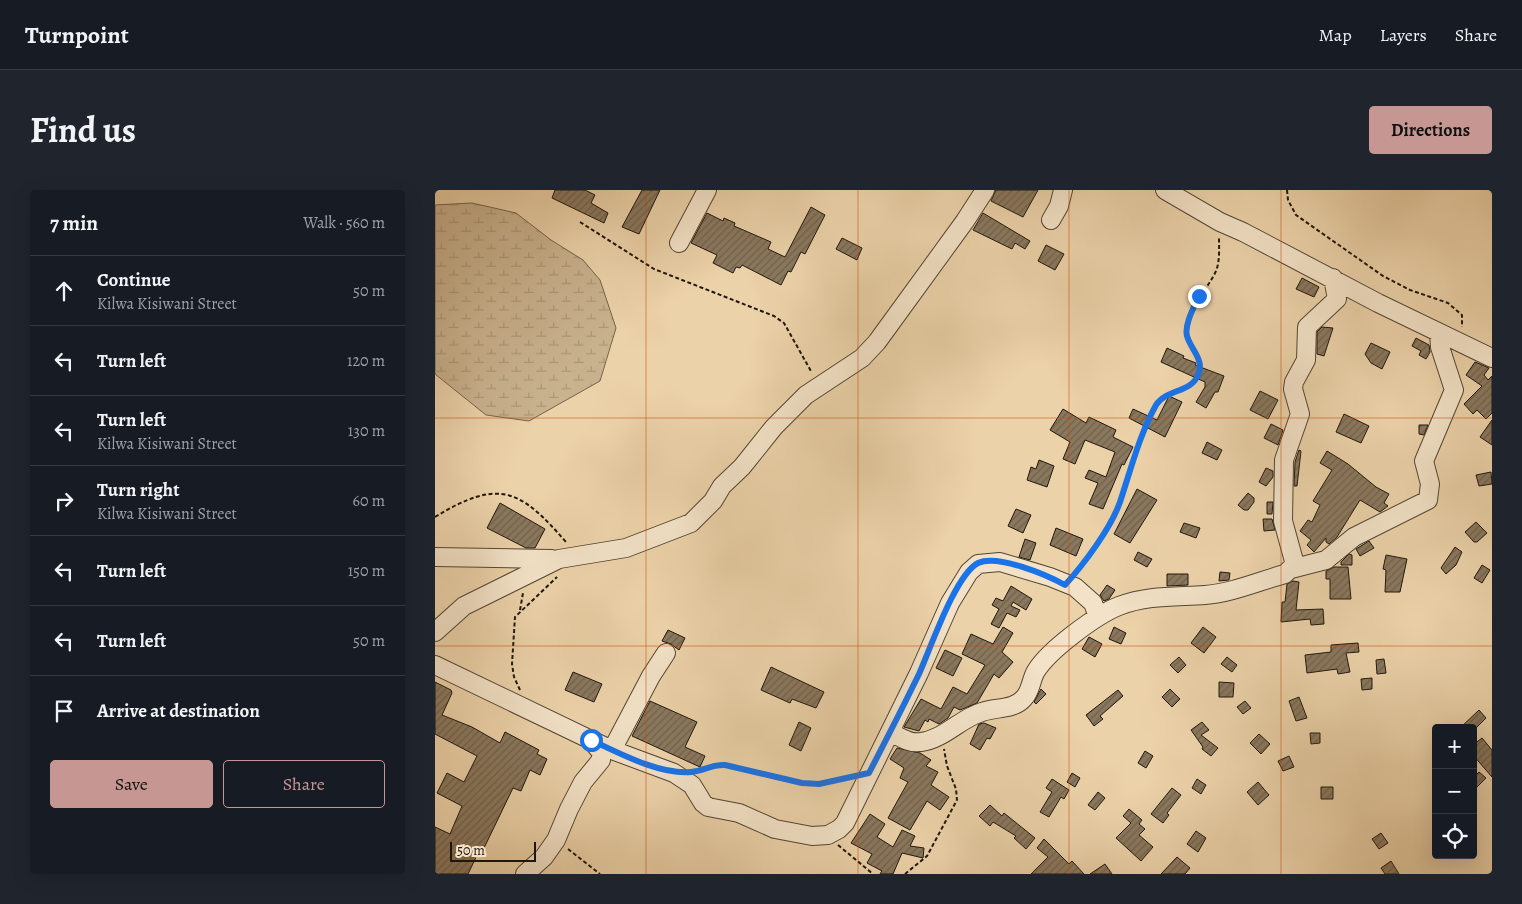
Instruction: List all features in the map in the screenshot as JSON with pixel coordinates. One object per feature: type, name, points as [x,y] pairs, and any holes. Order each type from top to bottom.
[{"type":"street","points":[[679,243],[707,190]]},
{"type":"street","points":[[435,632],[464,606],[559,566],[580,554],[626,548],[691,523],[713,502],[722,486],[742,467],[773,427],[806,395],[862,358],[877,342],[965,221],[985,190]]},
{"type":"street","points":[[1051,220],[1059,206],[1063,190]]},
{"type":"street","points":[[1165,190],[1220,222],[1492,358]]},
{"type":"street","points":[[1291,569],[1294,561],[1283,521],[1284,460],[1301,414],[1293,389],[1294,382],[1306,360],[1307,327],[1337,299],[1333,278]]},
{"type":"street","points":[[890,732],[911,742],[931,740],[981,712],[1008,708],[1025,698],[1031,679],[1041,663],[1098,617],[1136,600],[1221,593],[1285,574],[1291,569],[1326,560],[1354,537],[1428,500],[1430,484],[1424,461],[1454,390],[1440,347],[1439,332]]},
{"type":"street","points":[[435,557],[559,566]]},
{"type":"street","points":[[435,665],[591,740],[607,753],[673,772],[697,790],[703,803],[708,807],[739,813],[775,829],[811,836],[828,835],[839,830],[845,823],[950,603],[969,572],[977,564],[1000,562],[1050,576],[1065,585],[1075,587],[1085,594],[1093,603],[1098,617]]},
{"type":"street","points":[[525,874],[544,857],[556,840],[569,809],[589,773],[607,753],[666,653]]},
{"type":"path","points":[[1287,190],[1288,200],[1295,215],[1389,280],[1453,306],[1462,315],[1462,329]]},
{"type":"path","points":[[580,222],[654,269],[774,316],[784,323],[819,386]]},
{"type":"path","points":[[1065,585],[1094,549],[1119,504],[1128,470],[1157,404],[1167,394],[1194,382],[1199,374],[1200,364],[1197,353],[1187,336],[1188,324],[1199,296],[1216,270],[1220,222]]},
{"type":"path","points":[[435,517],[458,503],[476,496],[485,494],[510,496],[527,502],[551,523],[569,545],[580,554]]},
{"type":"path","points":[[521,706],[522,697],[514,677],[512,664],[515,617],[544,591],[559,566]]},
{"type":"path","points":[[905,874],[927,856],[957,800],[956,789],[947,766],[943,733]]},
{"type":"path","points":[[696,772],[714,764],[725,765],[802,783],[819,784],[869,773]]},
{"type":"path","points":[[556,840],[600,874]]},
{"type":"path","points":[[833,841],[873,874]]},
{"type":"green space","points":[[472,203],[516,213],[551,240],[583,260],[600,280],[616,328],[600,381],[529,421],[486,415],[435,374],[435,205]]},
{"type":"building","points":[[555,190],[585,190],[595,195],[591,203],[608,213],[604,223],[552,198]]},
{"type":"building","points":[[642,190],[660,190],[639,234],[622,227]]},
{"type":"building","points":[[996,190],[1038,190],[1023,217],[991,201]]},
{"type":"building","points":[[811,207],[825,215],[805,254],[801,252],[791,272],[788,271],[781,285],[742,265],[740,268],[736,267],[733,273],[713,263],[717,255],[691,243],[707,213],[723,221],[724,218],[735,223],[734,226],[771,242],[768,249],[785,257]]},
{"type":"building","points":[[983,213],[1030,241],[1025,249],[1015,243],[1012,249],[973,230]]},
{"type":"building","points":[[842,238],[862,248],[857,260],[836,249]]},
{"type":"building","points":[[1046,245],[1064,254],[1055,270],[1038,261]]},
{"type":"building","points":[[1302,278],[1319,287],[1314,297],[1296,289]]},
{"type":"building","points":[[1322,327],[1333,328],[1324,356],[1317,354],[1317,332]]},
{"type":"building","points":[[1416,338],[1429,345],[1430,352],[1426,359],[1419,355],[1421,351],[1412,346]]},
{"type":"building","points":[[1371,343],[1390,352],[1382,369],[1371,363],[1365,354]]},
{"type":"building","points":[[1167,348],[1184,356],[1183,358],[1196,363],[1195,365],[1224,376],[1218,392],[1215,392],[1206,408],[1196,402],[1205,387],[1205,382],[1161,362]]},
{"type":"building","points":[[1475,362],[1489,368],[1484,375],[1488,380],[1492,376],[1492,413],[1486,419],[1477,410],[1473,414],[1464,404],[1482,386],[1466,375]]},
{"type":"building","points":[[1260,391],[1278,400],[1268,419],[1250,410]]},
{"type":"building","points":[[1169,396],[1182,402],[1165,437],[1129,418],[1133,409],[1157,420]]},
{"type":"building","points":[[1063,409],[1086,423],[1089,417],[1116,430],[1113,437],[1133,447],[1124,465],[1122,464],[1103,509],[1089,504],[1098,483],[1085,478],[1089,470],[1106,477],[1115,452],[1085,440],[1075,464],[1063,459],[1070,442],[1050,430]]},
{"type":"building","points":[[1344,414],[1369,426],[1361,443],[1336,432]]},
{"type":"building","points":[[1492,420],[1492,445],[1480,437]]},
{"type":"building","points":[[1271,424],[1283,430],[1278,445],[1264,438]]},
{"type":"building","points":[[1419,425],[1428,425],[1424,435],[1419,434]]},
{"type":"building","points":[[1207,442],[1222,450],[1217,460],[1202,453]]},
{"type":"building","points":[[1299,450],[1301,451],[1297,486],[1294,486],[1295,462]]},
{"type":"building","points":[[1327,451],[1348,464],[1376,487],[1389,494],[1384,503],[1388,506],[1380,512],[1360,500],[1337,537],[1329,544],[1326,542],[1326,538],[1314,552],[1307,545],[1311,540],[1300,531],[1308,520],[1312,522],[1320,505],[1313,501],[1332,470],[1320,463]]},
{"type":"building","points":[[1039,460],[1054,466],[1047,487],[1027,480],[1031,467],[1036,469]]},
{"type":"building","points":[[1266,468],[1273,471],[1273,477],[1266,486],[1259,482]]},
{"type":"building","points":[[1491,472],[1492,484],[1479,486],[1476,475]]},
{"type":"building","points":[[1137,489],[1157,500],[1130,543],[1114,534]]},
{"type":"building","points":[[1248,493],[1254,498],[1254,502],[1248,510],[1244,510],[1238,505]]},
{"type":"building","points":[[1267,502],[1273,502],[1272,514],[1267,514]]},
{"type":"building","points":[[500,503],[545,529],[535,548],[526,548],[487,528]]},
{"type":"building","points":[[1016,509],[1031,515],[1023,533],[1008,526]]},
{"type":"building","points":[[1263,519],[1272,519],[1275,530],[1264,531]]},
{"type":"building","points":[[1476,522],[1487,533],[1477,542],[1474,542],[1465,532]]},
{"type":"building","points":[[1184,523],[1200,528],[1196,538],[1180,532]]},
{"type":"building","points":[[1056,528],[1083,539],[1076,556],[1050,545]]},
{"type":"building","points":[[1025,539],[1036,543],[1030,560],[1019,557]]},
{"type":"building","points":[[1369,541],[1374,548],[1360,556],[1356,549]]},
{"type":"building","points":[[1455,547],[1462,552],[1456,565],[1446,574],[1441,568]]},
{"type":"building","points":[[1138,552],[1152,559],[1147,567],[1134,560]]},
{"type":"building","points":[[1349,554],[1352,555],[1352,565],[1341,565],[1341,562]]},
{"type":"building","points":[[1386,555],[1407,559],[1400,592],[1385,592],[1386,570],[1383,569]]},
{"type":"building","points":[[1482,565],[1490,570],[1482,583],[1474,578]]},
{"type":"building","points":[[1334,567],[1348,567],[1351,599],[1330,599],[1330,579],[1326,579],[1326,571]]},
{"type":"building","points":[[1220,572],[1230,573],[1229,580],[1219,581]]},
{"type":"building","points":[[1167,574],[1188,574],[1188,585],[1167,586]]},
{"type":"building","points":[[1293,581],[1299,582],[1296,610],[1323,609],[1324,624],[1311,625],[1310,619],[1281,622],[1282,602],[1285,602],[1287,584]]},
{"type":"building","points":[[1107,585],[1115,590],[1109,599],[1104,601],[1100,595]]},
{"type":"building","points":[[1011,586],[1032,599],[1026,610],[1013,602],[1011,606],[1020,610],[1016,617],[1007,613],[999,628],[991,624],[999,609],[992,605],[996,598],[1003,601]]},
{"type":"building","points":[[1003,627],[1013,633],[1002,652],[1013,662],[999,678],[994,674],[977,703],[960,710],[954,707],[948,718],[939,724],[929,719],[928,722],[925,720],[919,731],[904,727],[921,699],[941,709],[953,687],[967,694],[985,665],[962,654],[971,634],[993,644]]},
{"type":"building","points":[[1114,627],[1126,633],[1121,644],[1109,639]]},
{"type":"building","points":[[1203,627],[1216,637],[1204,653],[1191,643]]},
{"type":"building","points":[[668,630],[685,638],[679,650],[671,644],[662,641]]},
{"type":"building","points":[[1089,637],[1102,644],[1095,657],[1082,649]]},
{"type":"building","points":[[1358,643],[1359,652],[1346,653],[1350,672],[1338,674],[1337,669],[1307,673],[1305,655],[1331,652],[1331,645]]},
{"type":"building","points":[[945,650],[962,658],[953,676],[936,668]]},
{"type":"building","points":[[1179,657],[1186,665],[1178,673],[1170,665]]},
{"type":"building","points":[[1227,657],[1237,665],[1232,672],[1221,664]]},
{"type":"building","points":[[1384,659],[1386,673],[1377,674],[1376,660]]},
{"type":"building","points":[[771,667],[824,692],[816,708],[792,699],[790,703],[761,690]]},
{"type":"building","points":[[573,672],[602,684],[594,702],[565,690]]},
{"type":"building","points":[[1372,678],[1372,689],[1362,690],[1361,679]]},
{"type":"building","points":[[435,682],[451,690],[452,693],[442,715],[472,727],[500,743],[505,732],[539,750],[537,754],[547,759],[540,775],[530,770],[521,791],[513,788],[484,848],[481,847],[468,874],[435,874],[435,827],[450,834],[462,806],[437,793],[447,773],[464,782],[477,756],[435,734]]},
{"type":"building","points":[[1219,682],[1234,683],[1233,697],[1219,697]]},
{"type":"building","points":[[1041,689],[1046,694],[1036,704],[1034,702]]},
{"type":"building","points":[[1170,689],[1180,699],[1172,707],[1162,697]]},
{"type":"building","points":[[1118,690],[1123,696],[1100,716],[1103,719],[1094,726],[1086,715]]},
{"type":"building","points":[[1299,697],[1307,718],[1296,721],[1289,701]]},
{"type":"building","points":[[650,701],[697,722],[685,747],[705,756],[700,767],[632,736]]},
{"type":"building","points":[[1245,701],[1251,708],[1243,714],[1237,707]]},
{"type":"building","points":[[1479,710],[1486,718],[1477,727],[1477,724],[1464,724]]},
{"type":"building","points":[[799,722],[811,728],[801,751],[789,745]]},
{"type":"building","points":[[1202,722],[1209,730],[1201,735],[1218,748],[1211,756],[1202,749],[1203,747],[1191,730]]},
{"type":"building","points":[[984,723],[996,728],[990,739],[987,738],[980,750],[970,744],[979,724]]},
{"type":"building","points":[[1310,733],[1320,733],[1320,743],[1311,744]]},
{"type":"building","points":[[1259,734],[1270,744],[1261,754],[1250,743]]},
{"type":"building","points":[[1482,738],[1492,750],[1492,777],[1477,760],[1477,742]]},
{"type":"building","points":[[897,748],[920,753],[931,760],[926,766],[938,772],[931,785],[949,797],[940,810],[927,801],[910,830],[888,818],[908,782],[900,778],[904,768],[890,759]]},
{"type":"building","points":[[1145,751],[1153,756],[1146,768],[1138,763]]},
{"type":"building","points":[[1289,756],[1294,767],[1283,771],[1278,761]]},
{"type":"building","points":[[1479,772],[1486,778],[1477,787],[1477,774]]},
{"type":"building","points":[[1072,773],[1080,778],[1075,787],[1067,782]]},
{"type":"building","points":[[1052,779],[1069,790],[1064,799],[1061,797],[1049,817],[1040,812],[1052,792],[1046,788]]},
{"type":"building","points":[[1197,779],[1206,785],[1201,794],[1192,788]]},
{"type":"building","points":[[1258,782],[1269,795],[1258,805],[1247,792]]},
{"type":"building","points":[[1321,787],[1333,787],[1333,799],[1321,799]]},
{"type":"building","points":[[1172,788],[1181,795],[1167,813],[1169,815],[1163,823],[1151,814]]},
{"type":"building","points":[[1098,792],[1105,798],[1095,810],[1088,805]]},
{"type":"building","points":[[990,805],[1002,816],[1004,813],[1035,838],[1026,849],[1014,838],[1016,836],[993,822],[990,826],[979,816]]},
{"type":"building","points":[[1129,809],[1142,820],[1139,824],[1145,829],[1139,835],[1153,847],[1141,861],[1116,838],[1131,823],[1123,816]]},
{"type":"building","points":[[870,814],[885,824],[877,837],[893,847],[902,830],[915,836],[910,846],[924,848],[923,858],[902,853],[893,874],[880,874],[882,871],[867,863],[872,854],[851,843]]},
{"type":"building","points":[[1196,831],[1206,838],[1198,852],[1187,844]]},
{"type":"building","points":[[1381,833],[1388,843],[1379,849],[1372,839]]},
{"type":"building","points":[[1044,839],[1069,864],[1072,861],[1084,874],[1031,874],[1048,857],[1037,848]]},
{"type":"building","points":[[1177,857],[1190,868],[1185,874],[1161,874]]},
{"type":"building","points":[[1391,861],[1399,874],[1385,874],[1381,868]]},
{"type":"building","points":[[1105,864],[1112,874],[1090,874]]},
{"type":"route","points":[[591,740],[633,759],[673,772],[702,771],[714,764],[745,768],[802,783],[819,784],[869,773],[919,674],[950,603],[969,572],[977,564],[988,561],[1000,562],[1050,576],[1065,585],[1094,549],[1119,504],[1128,470],[1157,404],[1167,394],[1194,382],[1199,374],[1200,364],[1197,353],[1187,336],[1188,324],[1199,296]]}]
